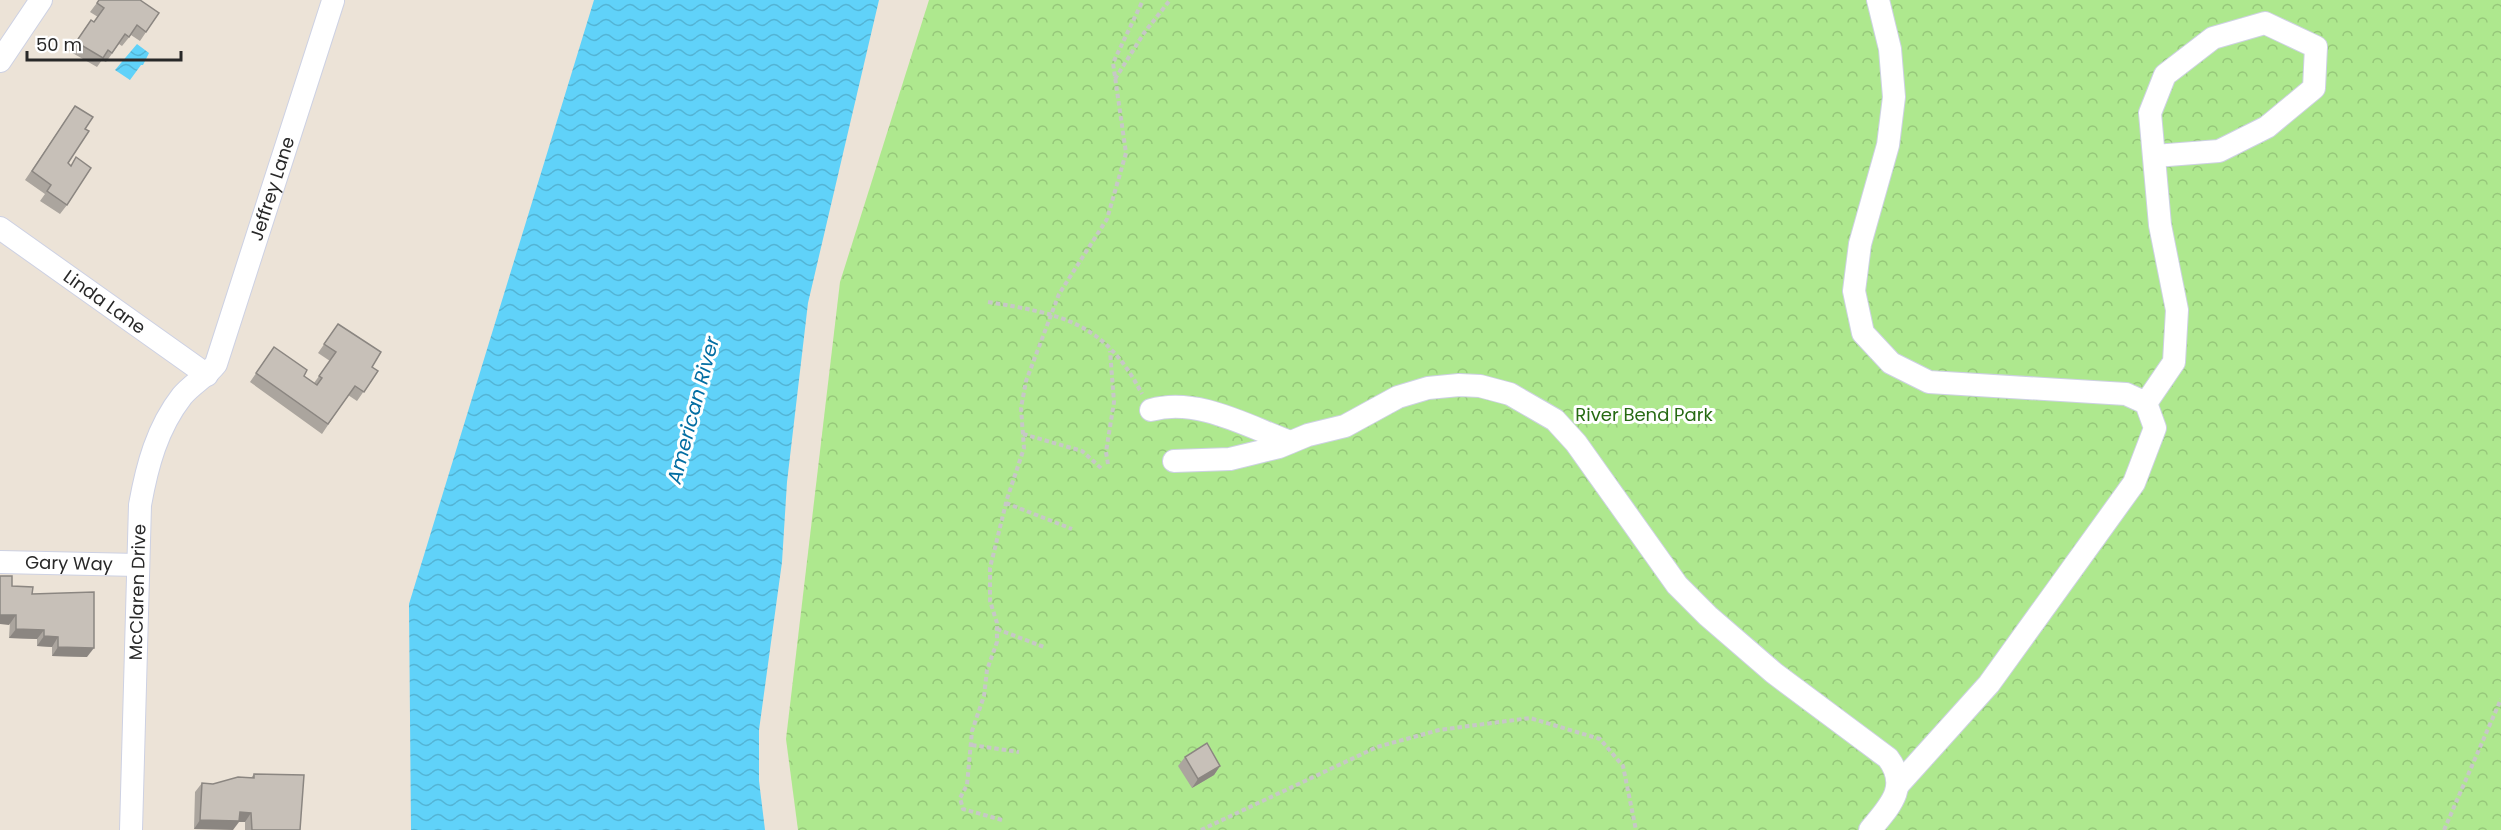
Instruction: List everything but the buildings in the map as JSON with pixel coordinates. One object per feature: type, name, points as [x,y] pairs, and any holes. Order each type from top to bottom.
[{"type":"street","points":[[0,61],[41,0]]},
{"type":"street","points":[[1870,830],[1894,801],[1899,784],[1989,684],[2134,483],[2155,428],[2146,403],[2126,394],[1929,382],[1891,363],[1863,333],[1854,291],[1860,244],[1888,145],[1894,97],[1890,49],[1878,0]]},
{"type":"street","name":"Jeffrey Lane","points":[[207,375],[216,364],[333,1]]},
{"type":"street","points":[[2146,403],[2174,362],[2177,310],[2160,225],[2150,113],[2164,75],[2213,38],[2265,23],[2316,47],[2314,88],[2267,127],[2219,151],[2155,156]]},
{"type":"street","name":"Linda Lane","points":[[0,228],[207,375]]},
{"type":"street","name":"McClaren Drive","points":[[131,830],[140,505],[147,471],[158,437],[183,395],[207,375]]},
{"type":"street","points":[[1174,461],[1230,459],[1290,442],[1345,426],[1398,396],[1428,388],[1459,384],[1480,386],[1510,394],[1555,420],[1576,443],[1677,585],[1766,666],[1888,758],[1894,766],[1899,784]]},
{"type":"street","points":[[1151,410],[1169,405],[1190,406],[1290,442]]},
{"type":"street","name":"Gary Way","points":[[0,562],[138,565]]},
{"type":"path","points":[[1002,820],[963,809],[960,798],[967,785],[967,763],[972,745],[972,732],[984,696],[987,669],[997,642],[997,629],[990,601],[989,577],[993,552],[1024,448],[1021,408],[1034,356],[1053,314],[1059,294],[1107,219],[1126,153],[1113,63],[1143,0]]},
{"type":"path","points":[[1115,80],[1144,33],[1170,0]]},
{"type":"path","points":[[988,302],[1053,314],[1082,325],[1110,350],[1136,380],[1151,410]]},
{"type":"path","points":[[1108,464],[1106,452],[1114,402],[1110,350]]},
{"type":"path","points":[[1023,434],[1082,451],[1102,469]]},
{"type":"path","points":[[1006,503],[1072,529]]},
{"type":"path","points":[[997,629],[1044,647]]},
{"type":"path","points":[[2444,830],[2501,699]]},
{"type":"path","points":[[1201,830],[1377,747],[1439,730],[1530,718],[1600,739],[1623,766],[1636,830]]},
{"type":"path","points":[[972,745],[1018,752]]},
{"type":"green space","name":"River Bend Park","points":[[929,0],[2501,0],[2501,830],[798,830],[786,739],[840,282]]},
{"type":"water","name":"American River","points":[[594,0],[879,0],[808,303],[787,482],[782,562],[759,730],[759,781],[765,830],[411,830],[409,604]]},
{"type":"water","points":[[137,44],[149,53],[143,65],[130,80],[115,70]]}]
